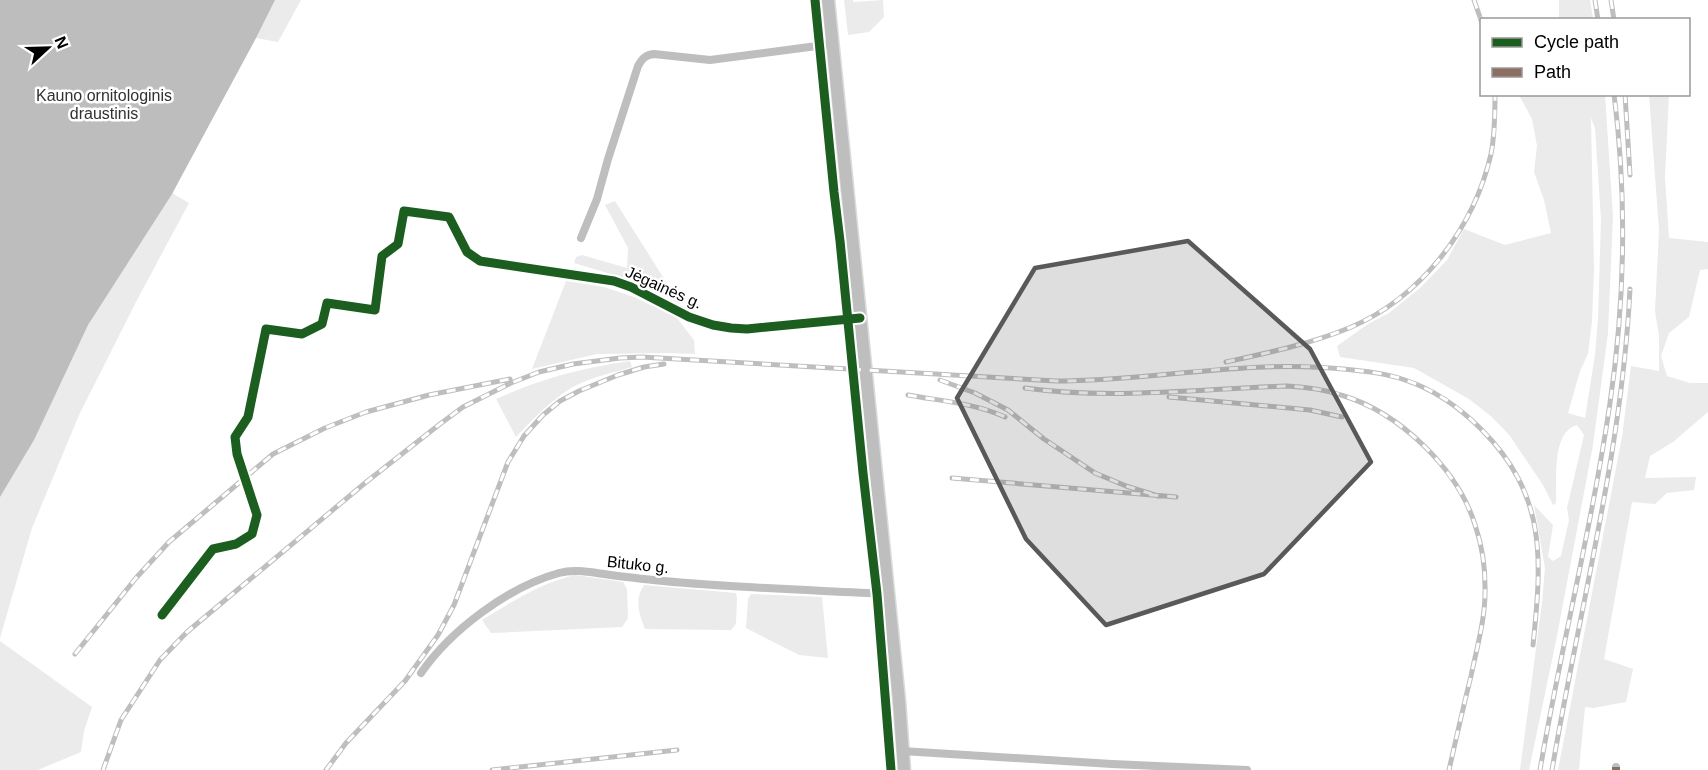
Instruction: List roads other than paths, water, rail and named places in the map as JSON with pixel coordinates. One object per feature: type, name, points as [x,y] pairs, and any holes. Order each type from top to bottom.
[{"type":"main road","points":[[828,0],[904,770]]},
{"type":"street","points":[[581,238],[597,198],[641,59],[654,54],[710,60],[832,44]]},
{"type":"street","name":"Jėgainės g.","points":[[162,615],[213,549],[236,544],[252,534],[257,515],[237,454],[235,437],[248,417],[266,329],[302,334],[322,324],[327,303],[375,310],[382,256],[398,244],[404,211],[449,217],[467,252],[480,261],[614,281],[631,287],[689,317],[713,325],[747,329],[860,318]]},
{"type":"street","name":"Bituko g.","points":[[421,673],[431,659],[470,620],[532,584],[560,573],[575,571],[742,588],[887,594]]},
{"type":"street","points":[[902,751],[1247,770]]},
{"type":"railway","points":[[1474,0],[1480,18]]},
{"type":"railway","points":[[1595,0],[1598,18]]},
{"type":"railway","points":[[1611,0],[1614,18]]},
{"type":"railway","points":[[1226,362],[1273,352],[1349,328],[1399,299],[1421,279],[1441,258],[1458,234],[1483,181],[1491,154],[1495,96]]},
{"type":"railway","points":[[1540,770],[1603,449],[1615,365],[1621,288],[1622,210],[1614,96]]},
{"type":"railway","points":[[1625,96],[1630,175]]},
{"type":"railway","points":[[1552,770],[1609,471],[1625,350],[1630,289]]},
{"type":"railway","points":[[103,770],[121,720],[160,660],[187,632],[365,483],[463,407],[511,383],[539,372],[573,364],[620,358],[642,357],[1056,381],[1271,367],[1343,369],[1397,378],[1436,394],[1464,413],[1503,454],[1518,478],[1529,503],[1538,556],[1533,645]]},
{"type":"railway","points":[[326,770],[346,743],[405,681],[438,635],[454,605],[508,462],[524,436],[543,415],[560,401],[579,391],[618,375],[664,364]]},
{"type":"railway","points":[[75,654],[136,578],[169,542],[273,454],[325,428],[366,412],[429,395],[510,379]]},
{"type":"railway","points":[[940,380],[975,393],[1008,410],[1044,439],[1095,473],[1158,496]]},
{"type":"railway","points":[[1025,388],[1090,393],[1156,393],[1287,386],[1314,389],[1363,403],[1405,429],[1424,446],[1441,464],[1468,506],[1483,557],[1485,598],[1481,632],[1449,770]]},
{"type":"railway","points":[[908,395],[970,405],[1005,417]]},
{"type":"railway","points":[[1169,397],[1310,410],[1342,417]]},
{"type":"railway","points":[[952,478],[1176,497]]},
{"type":"railway","points":[[492,770],[677,750]]},
{"type":"park label","name":"Kauno ornitologinis draustinis","points":[[104,104]]}]
